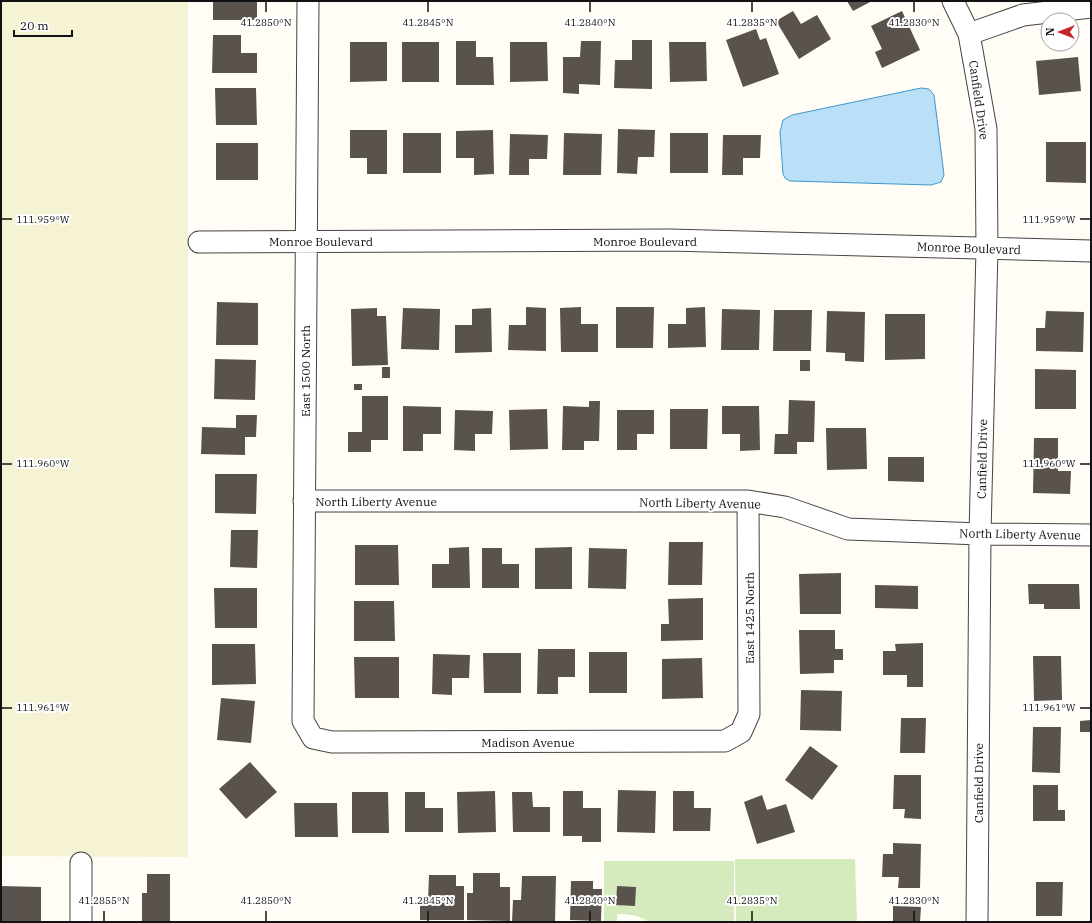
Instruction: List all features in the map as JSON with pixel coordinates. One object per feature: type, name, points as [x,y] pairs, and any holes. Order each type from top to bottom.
[{"type":"street","name":"East 1500 North","points":[[308,1],[303,721],[313,738]]},
{"type":"street","name":"Canfield Drive","points":[[953,1],[969,34],[986,129],[987,249],[980,534],[977,922]]},
{"type":"street","points":[[969,34],[1023,15],[1091,7]]},
{"type":"street","name":"Monroe Boulevard","points":[[198,242],[670,240],[1091,251]]},
{"type":"street","name":"North Liberty Avenue","points":[[304,501],[748,501],[785,507],[848,528],[980,534],[1091,535]]},
{"type":"street","name":"East 1425 North","points":[[741,732],[749,714],[748,501]]},
{"type":"street","name":"Madison Avenue","points":[[313,738],[332,742],[724,741],[741,732]]},
{"type":"street","points":[[81,863],[81,922]]},
{"type":"shaded area","points":[[1,1],[188,1],[188,857],[1,856]]},
{"type":"green space","points":[[735,859],[855,859],[857,922],[736,922]]},
{"type":"green space","points":[[604,861],[734,861],[734,922],[650,922],[637,916],[617,914],[617,922],[604,922]]},
{"type":"water","points":[[921,88],[929,89],[934,95],[944,175],[941,182],[931,185],[790,181],[785,178],[783,174],[780,132],[783,120],[792,115]]},
{"type":"building","points":[[213,1],[257,1],[257,20],[213,20]]},
{"type":"building","points":[[847,1],[872,1],[853,11]]},
{"type":"building","points":[[793,11],[801,24],[817,15],[831,39],[799,59],[776,21]]},
{"type":"building","points":[[902,11],[920,50],[882,68],[875,52],[882,49],[871,26]]},
{"type":"building","points":[[756,29],[760,40],[766,38],[779,74],[743,87],[726,40]]},
{"type":"building","points":[[213,35],[241,35],[241,53],[257,53],[257,73],[212,73]]},
{"type":"building","points":[[632,40],[652,40],[652,89],[614,88],[615,60],[632,60]]},
{"type":"building","points":[[456,41],[476,41],[476,57],[493,57],[494,85],[456,85]]},
{"type":"building","points":[[581,41],[601,41],[600,85],[579,84],[579,94],[563,93],[563,57],[580,57]]},
{"type":"building","points":[[350,42],[387,42],[387,81],[350,82]]},
{"type":"building","points":[[402,42],[439,42],[439,82],[402,82]]},
{"type":"building","points":[[510,42],[547,42],[548,81],[510,82]]},
{"type":"building","points":[[669,42],[706,42],[707,81],[670,82]]},
{"type":"building","points":[[1078,57],[1081,91],[1039,95],[1036,61]]},
{"type":"building","points":[[215,88],[256,88],[257,125],[216,125]]},
{"type":"building","points":[[618,129],[655,130],[654,157],[638,157],[637,174],[617,173]]},
{"type":"building","points":[[350,130],[387,130],[387,174],[367,174],[367,158],[350,158]]},
{"type":"building","points":[[493,130],[494,174],[474,175],[474,158],[456,158],[456,131]]},
{"type":"building","points":[[403,133],[441,133],[441,173],[403,173]]},
{"type":"building","points":[[564,133],[602,134],[601,175],[563,175]]},
{"type":"building","points":[[670,133],[708,133],[708,173],[670,173]]},
{"type":"building","points":[[510,134],[548,135],[547,159],[529,159],[529,175],[509,175]]},
{"type":"building","points":[[723,135],[761,135],[760,158],[743,158],[743,175],[722,175]]},
{"type":"building","points":[[1046,142],[1086,142],[1086,183],[1046,182]]},
{"type":"building","points":[[216,143],[258,143],[258,180],[216,180]]},
{"type":"building","points":[[217,302],[258,303],[258,345],[216,345]]},
{"type":"building","points":[[526,307],[546,308],[546,351],[508,350],[509,325],[526,325]]},
{"type":"building","points":[[581,307],[581,324],[598,324],[598,352],[561,352],[560,308]]},
{"type":"building","points":[[616,307],[654,307],[653,348],[616,348]]},
{"type":"building","points":[[705,307],[706,347],[668,348],[668,324],[686,324],[686,308]]},
{"type":"building","points":[[377,308],[377,316],[386,316],[388,365],[352,366],[351,309]]},
{"type":"building","points":[[403,308],[440,309],[439,350],[401,349]]},
{"type":"building","points":[[491,308],[492,352],[455,353],[455,325],[472,325],[472,309]]},
{"type":"building","points":[[722,309],[760,310],[759,350],[721,350]]},
{"type":"building","points":[[774,310],[812,310],[811,351],[773,351]]},
{"type":"building","points":[[827,311],[865,312],[864,362],[845,361],[845,353],[826,352]]},
{"type":"building","points":[[1046,311],[1084,312],[1083,352],[1036,351],[1036,328],[1045,328]]},
{"type":"building","points":[[885,314],[925,314],[925,359],[885,360]]},
{"type":"building","points":[[215,359],[256,360],[255,400],[214,399]]},
{"type":"building","points":[[800,360],[810,360],[810,371],[800,371]]},
{"type":"building","points":[[382,367],[390,367],[390,378],[382,378]]},
{"type":"building","points":[[1035,369],[1076,370],[1076,409],[1035,409]]},
{"type":"building","points":[[354,384],[362,384],[362,390],[354,390]]},
{"type":"building","points":[[362,396],[388,396],[388,440],[371,440],[371,452],[348,452],[348,432],[362,432]]},
{"type":"building","points":[[789,400],[815,401],[814,442],[797,442],[797,454],[774,454],[775,434],[788,434]]},
{"type":"building","points":[[589,401],[600,401],[599,441],[584,441],[584,450],[562,450],[563,406],[589,407]]},
{"type":"building","points":[[403,406],[441,407],[441,434],[423,434],[423,451],[403,451]]},
{"type":"building","points":[[722,406],[759,406],[760,450],[740,451],[740,434],[722,434]]},
{"type":"building","points":[[547,409],[548,449],[510,450],[509,410]]},
{"type":"building","points":[[670,409],[708,409],[707,449],[670,449]]},
{"type":"building","points":[[455,410],[493,411],[492,434],[475,434],[475,451],[454,450]]},
{"type":"building","points":[[617,410],[654,410],[654,434],[637,434],[637,450],[617,450]]},
{"type":"building","points":[[236,415],[257,415],[256,437],[245,437],[245,455],[201,454],[202,427],[236,428]]},
{"type":"building","points":[[826,428],[866,428],[867,469],[827,470]]},
{"type":"building","points":[[1034,438],[1058,438],[1058,471],[1071,471],[1070,494],[1033,493]]},
{"type":"building","points":[[888,457],[924,457],[924,482],[888,481]]},
{"type":"building","points":[[215,474],[257,474],[256,514],[215,513]]},
{"type":"building","points":[[231,530],[258,530],[257,568],[230,567]]},
{"type":"building","points":[[669,542],[703,542],[702,585],[668,585]]},
{"type":"building","points":[[355,545],[398,545],[399,585],[355,585]]},
{"type":"building","points":[[469,547],[470,588],[432,588],[432,564],[449,564],[449,548]]},
{"type":"building","points":[[572,547],[572,589],[535,589],[535,548]]},
{"type":"building","points":[[482,548],[502,548],[502,564],[519,564],[519,588],[482,588]]},
{"type":"building","points":[[589,548],[627,549],[626,589],[588,588]]},
{"type":"building","points":[[841,573],[841,614],[800,614],[799,574]]},
{"type":"building","points":[[1028,584],[1079,584],[1080,609],[1044,609],[1044,604],[1029,604]]},
{"type":"building","points":[[875,585],[918,586],[918,609],[875,608]]},
{"type":"building","points":[[214,588],[257,588],[257,628],[215,628]]},
{"type":"building","points":[[703,598],[703,640],[661,641],[661,624],[669,624],[668,599]]},
{"type":"building","points":[[354,601],[394,601],[395,641],[354,641]]},
{"type":"building","points":[[799,630],[835,630],[835,649],[843,649],[843,660],[834,660],[834,673],[800,674]]},
{"type":"building","points":[[923,643],[923,687],[907,687],[907,675],[883,675],[883,651],[896,651],[895,644]]},
{"type":"building","points":[[212,644],[255,644],[256,684],[212,685]]},
{"type":"building","points":[[538,649],[575,649],[575,677],[558,677],[558,694],[537,694]]},
{"type":"building","points":[[589,652],[627,652],[627,693],[589,693]]},
{"type":"building","points":[[483,653],[521,653],[521,693],[484,693]]},
{"type":"building","points":[[433,654],[470,655],[469,678],[452,678],[452,695],[432,694]]},
{"type":"building","points":[[1033,656],[1061,656],[1062,700],[1034,701]]},
{"type":"building","points":[[354,657],[399,657],[399,698],[355,698]]},
{"type":"building","points":[[702,658],[703,698],[662,699],[662,659]]},
{"type":"building","points":[[801,690],[842,691],[841,731],[800,730]]},
{"type":"building","points":[[221,698],[255,701],[251,743],[217,740]]},
{"type":"building","points":[[901,718],[926,718],[925,753],[900,753]]},
{"type":"building","points":[[1091,720],[1091,732],[1080,732],[1080,721]]},
{"type":"building","points":[[1033,727],[1061,727],[1060,773],[1032,772]]},
{"type":"building","points":[[810,746],[838,766],[812,800],[785,780]]},
{"type":"building","points":[[250,762],[277,792],[246,819],[219,789]]},
{"type":"building","points":[[894,775],[921,775],[921,819],[904,818],[905,809],[893,809]]},
{"type":"building","points":[[1033,785],[1058,785],[1058,810],[1065,810],[1065,821],[1033,821]]},
{"type":"building","points":[[618,790],[656,791],[655,833],[617,832]]},
{"type":"building","points":[[495,791],[496,832],[458,833],[457,792]]},
{"type":"building","points":[[563,791],[583,791],[583,808],[601,808],[601,842],[582,842],[582,836],[563,836]]},
{"type":"building","points":[[673,791],[694,791],[694,808],[711,808],[710,831],[673,831]]},
{"type":"building","points":[[352,792],[388,792],[389,833],[352,833]]},
{"type":"building","points":[[405,792],[425,792],[425,808],[443,808],[443,832],[405,832]]},
{"type":"building","points":[[512,792],[532,792],[533,807],[550,807],[550,832],[513,832]]},
{"type":"building","points":[[762,795],[767,810],[786,804],[795,832],[757,844],[744,802]]},
{"type":"building","points":[[294,803],[337,803],[338,837],[295,837]]},
{"type":"building","points":[[893,843],[921,844],[920,888],[898,888],[899,877],[882,877],[883,854],[893,854]]},
{"type":"building","points":[[473,873],[500,873],[500,887],[510,887],[510,921],[467,920],[467,893],[473,893]]},
{"type":"building","points":[[147,874],[170,874],[170,922],[142,922],[142,893],[147,893]]},
{"type":"building","points":[[429,875],[456,875],[456,886],[464,886],[464,920],[420,920],[420,901],[428,901]]},
{"type":"building","points":[[522,876],[556,876],[555,922],[512,922],[513,900],[521,900]]},
{"type":"building","points":[[571,881],[593,881],[593,889],[602,889],[601,921],[570,920]]},
{"type":"building","points":[[1036,882],[1063,882],[1062,916],[1036,916]]},
{"type":"building","points":[[1,886],[41,887],[41,922],[1,922]]},
{"type":"building","points":[[617,886],[636,887],[635,906],[616,905]]},
{"type":"building","points":[[893,906],[921,907],[920,922],[893,922]]}]
